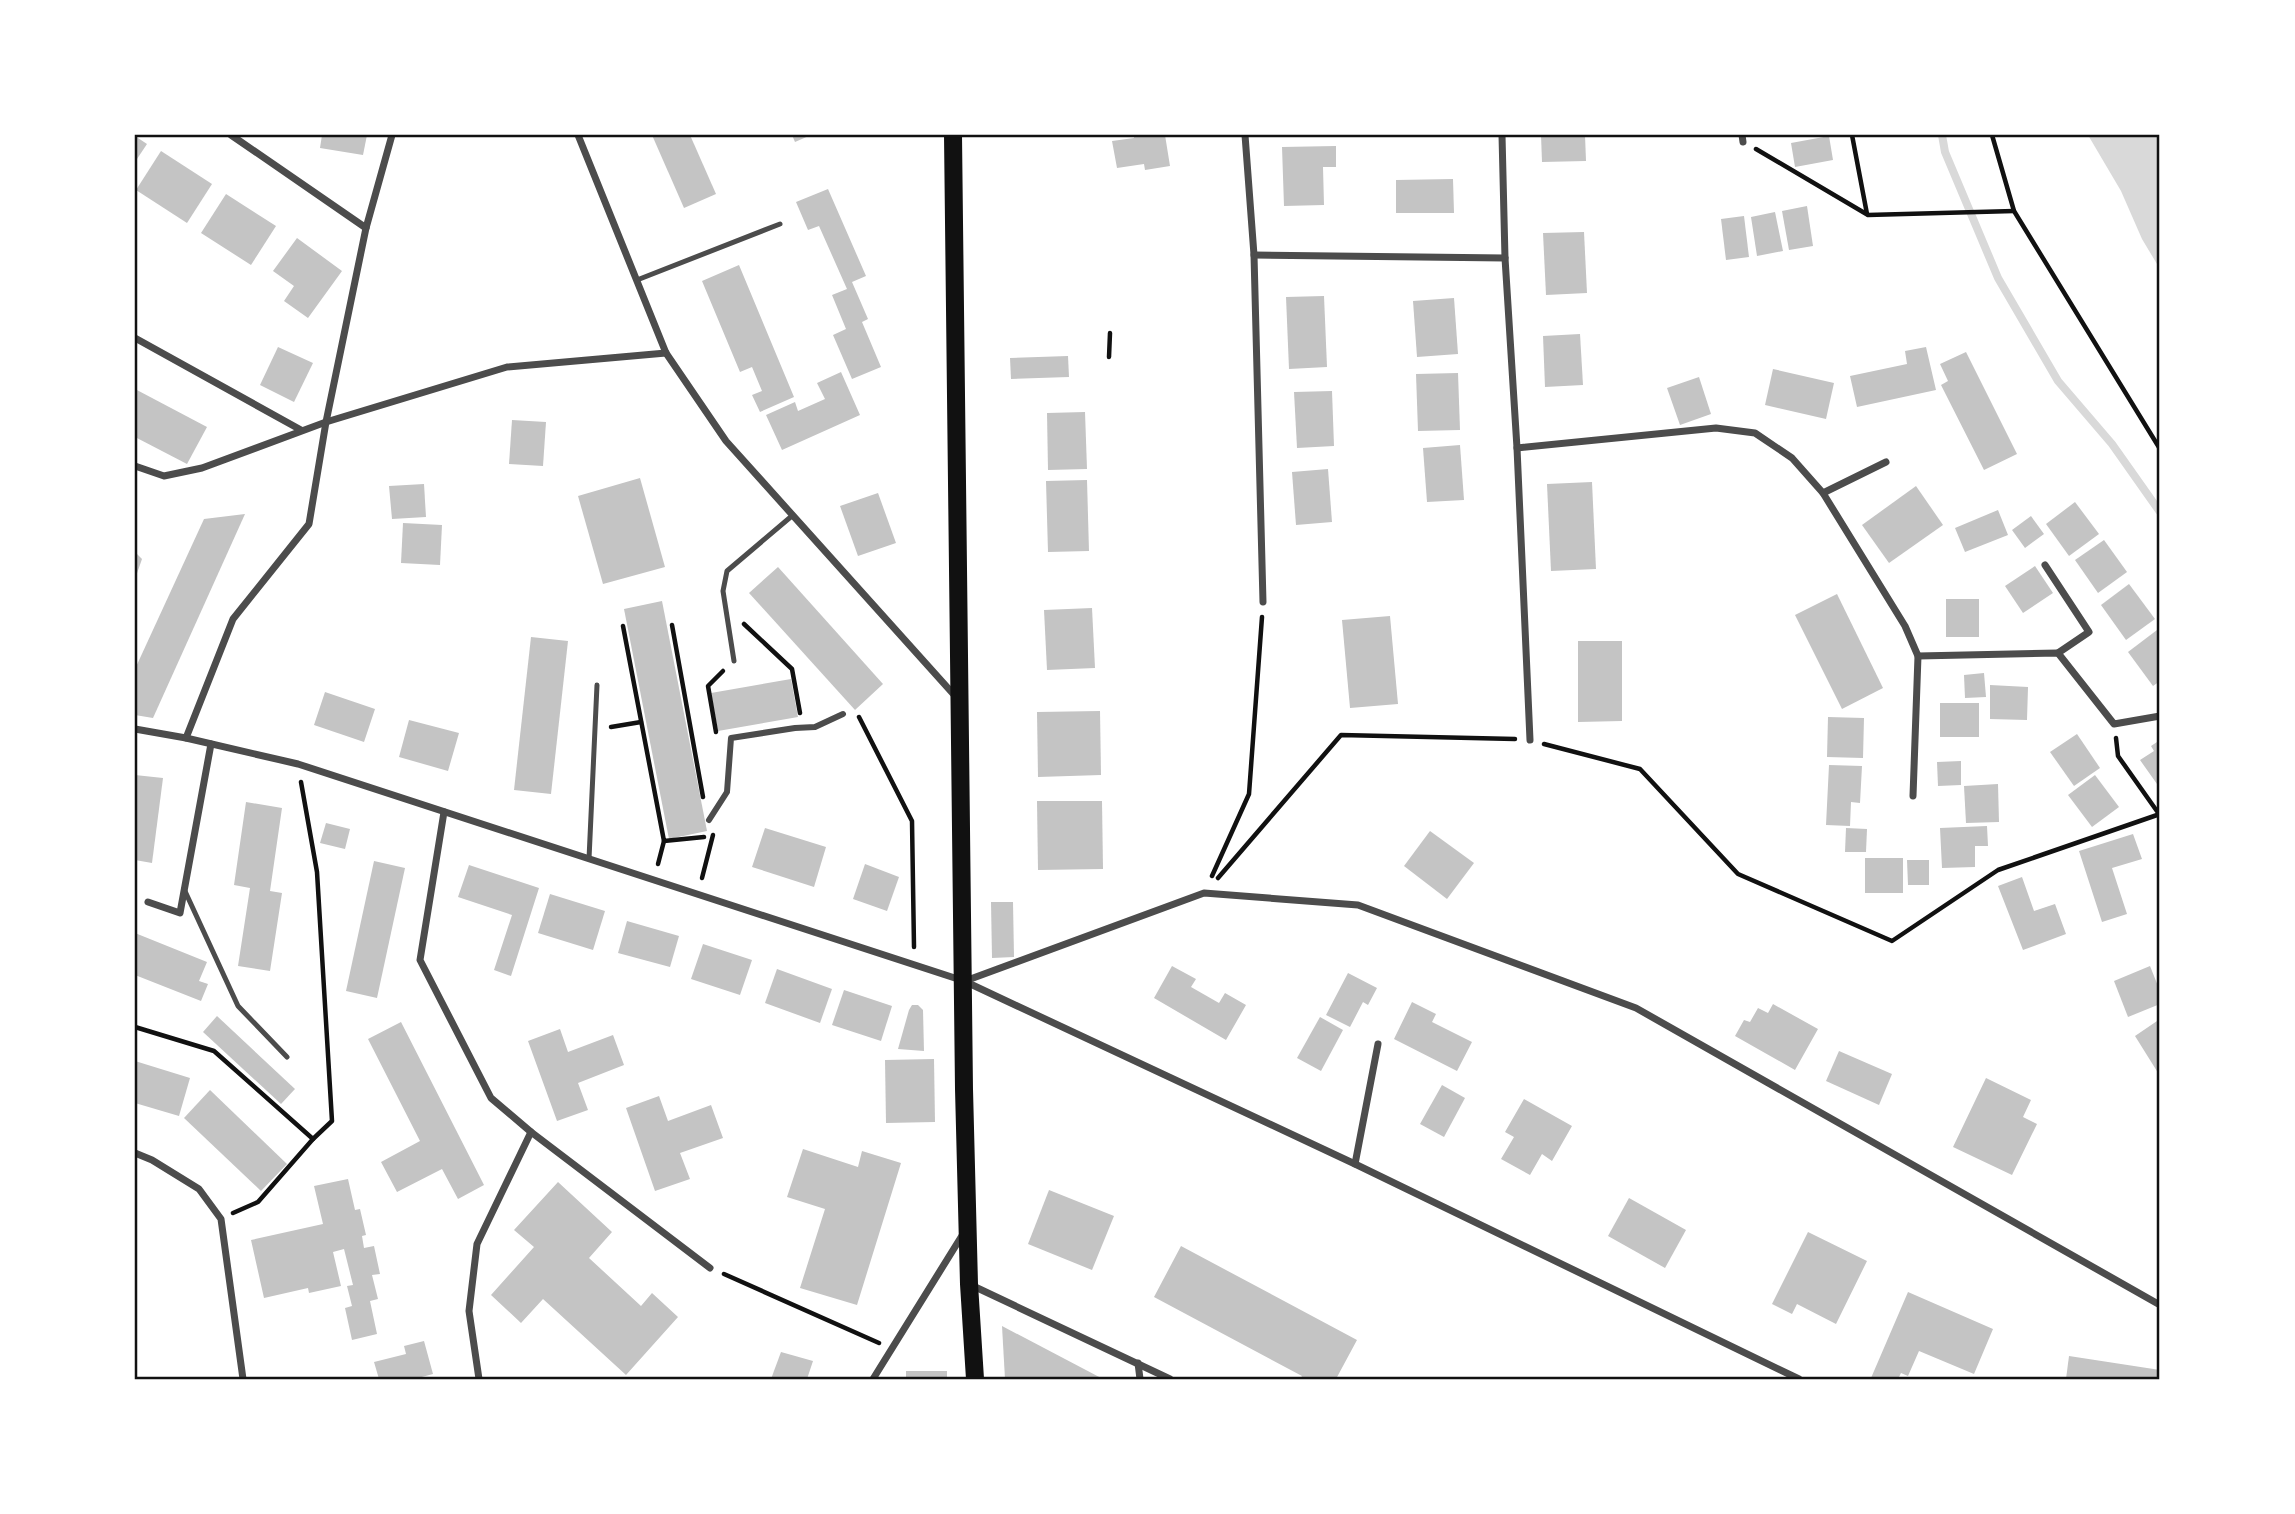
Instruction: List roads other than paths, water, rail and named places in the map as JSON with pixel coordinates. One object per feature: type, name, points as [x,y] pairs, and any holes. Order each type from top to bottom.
[{"type":"main road","points":[[953,135],[969,1284],[975,1379]]},
{"type":"street","points":[[230,135],[366,228]]},
{"type":"street","points":[[186,738],[233,619],[309,524],[326,422],[366,228],[392,135]]},
{"type":"street","points":[[578,135],[666,353],[726,441],[959,701]]},
{"type":"street","points":[[1245,135],[1254,256],[1263,602]]},
{"type":"street","points":[[1502,135],[1504,258],[1517,448],[1530,740]]},
{"type":"street","points":[[1254,256],[1504,258]]},
{"type":"street","points":[[135,338],[301,430]]},
{"type":"street","points":[[135,466],[164,476],[202,468],[301,430],[507,367],[666,353]]},
{"type":"street","points":[[1517,448],[1716,428],[1755,433],[1792,458],[1823,493],[1905,626],[1918,656],[1913,796]]},
{"type":"street","points":[[1823,493],[1886,461]]},
{"type":"street","points":[[1918,656],[2058,653],[2089,632],[2045,565]]},
{"type":"street","points":[[2058,653],[2114,724],[2160,716]]},
{"type":"street","points":[[709,820],[727,792],[731,738],[815,727],[843,715]]},
{"type":"street","points":[[135,729],[298,764],[964,981],[1355,1164],[1799,1379]]},
{"type":"street","points":[[148,902],[180,913],[211,744]]},
{"type":"street","points":[[444,811],[420,960],[491,1098],[531,1132],[710,1268]]},
{"type":"street","points":[[964,981],[1204,893],[1357,905],[1636,1008],[2160,1305]]},
{"type":"street","points":[[1355,1164],[1378,1044]]},
{"type":"street","points":[[479,1379],[469,1311],[477,1244],[531,1132]]},
{"type":"street","points":[[135,1153],[152,1160],[199,1189],[221,1219],[243,1379]]},
{"type":"street","points":[[873,1379],[968,1227]]},
{"type":"street","points":[[969,1284],[1170,1379]]},
{"type":"street","points":[[1138,1363],[1140,1379]]},
{"type":"lane","points":[[637,280],[780,224]]},
{"type":"lane","points":[[734,661],[723,591],[727,571],[793,515]]},
{"type":"lane","points":[[589,859],[597,685]]},
{"type":"lane","points":[[184,889],[238,1006],[287,1057]]},
{"type":"waterway","points":[[1942,135],[1945,152],[1998,278],[2058,381],[2112,444],[2160,512]]}]
